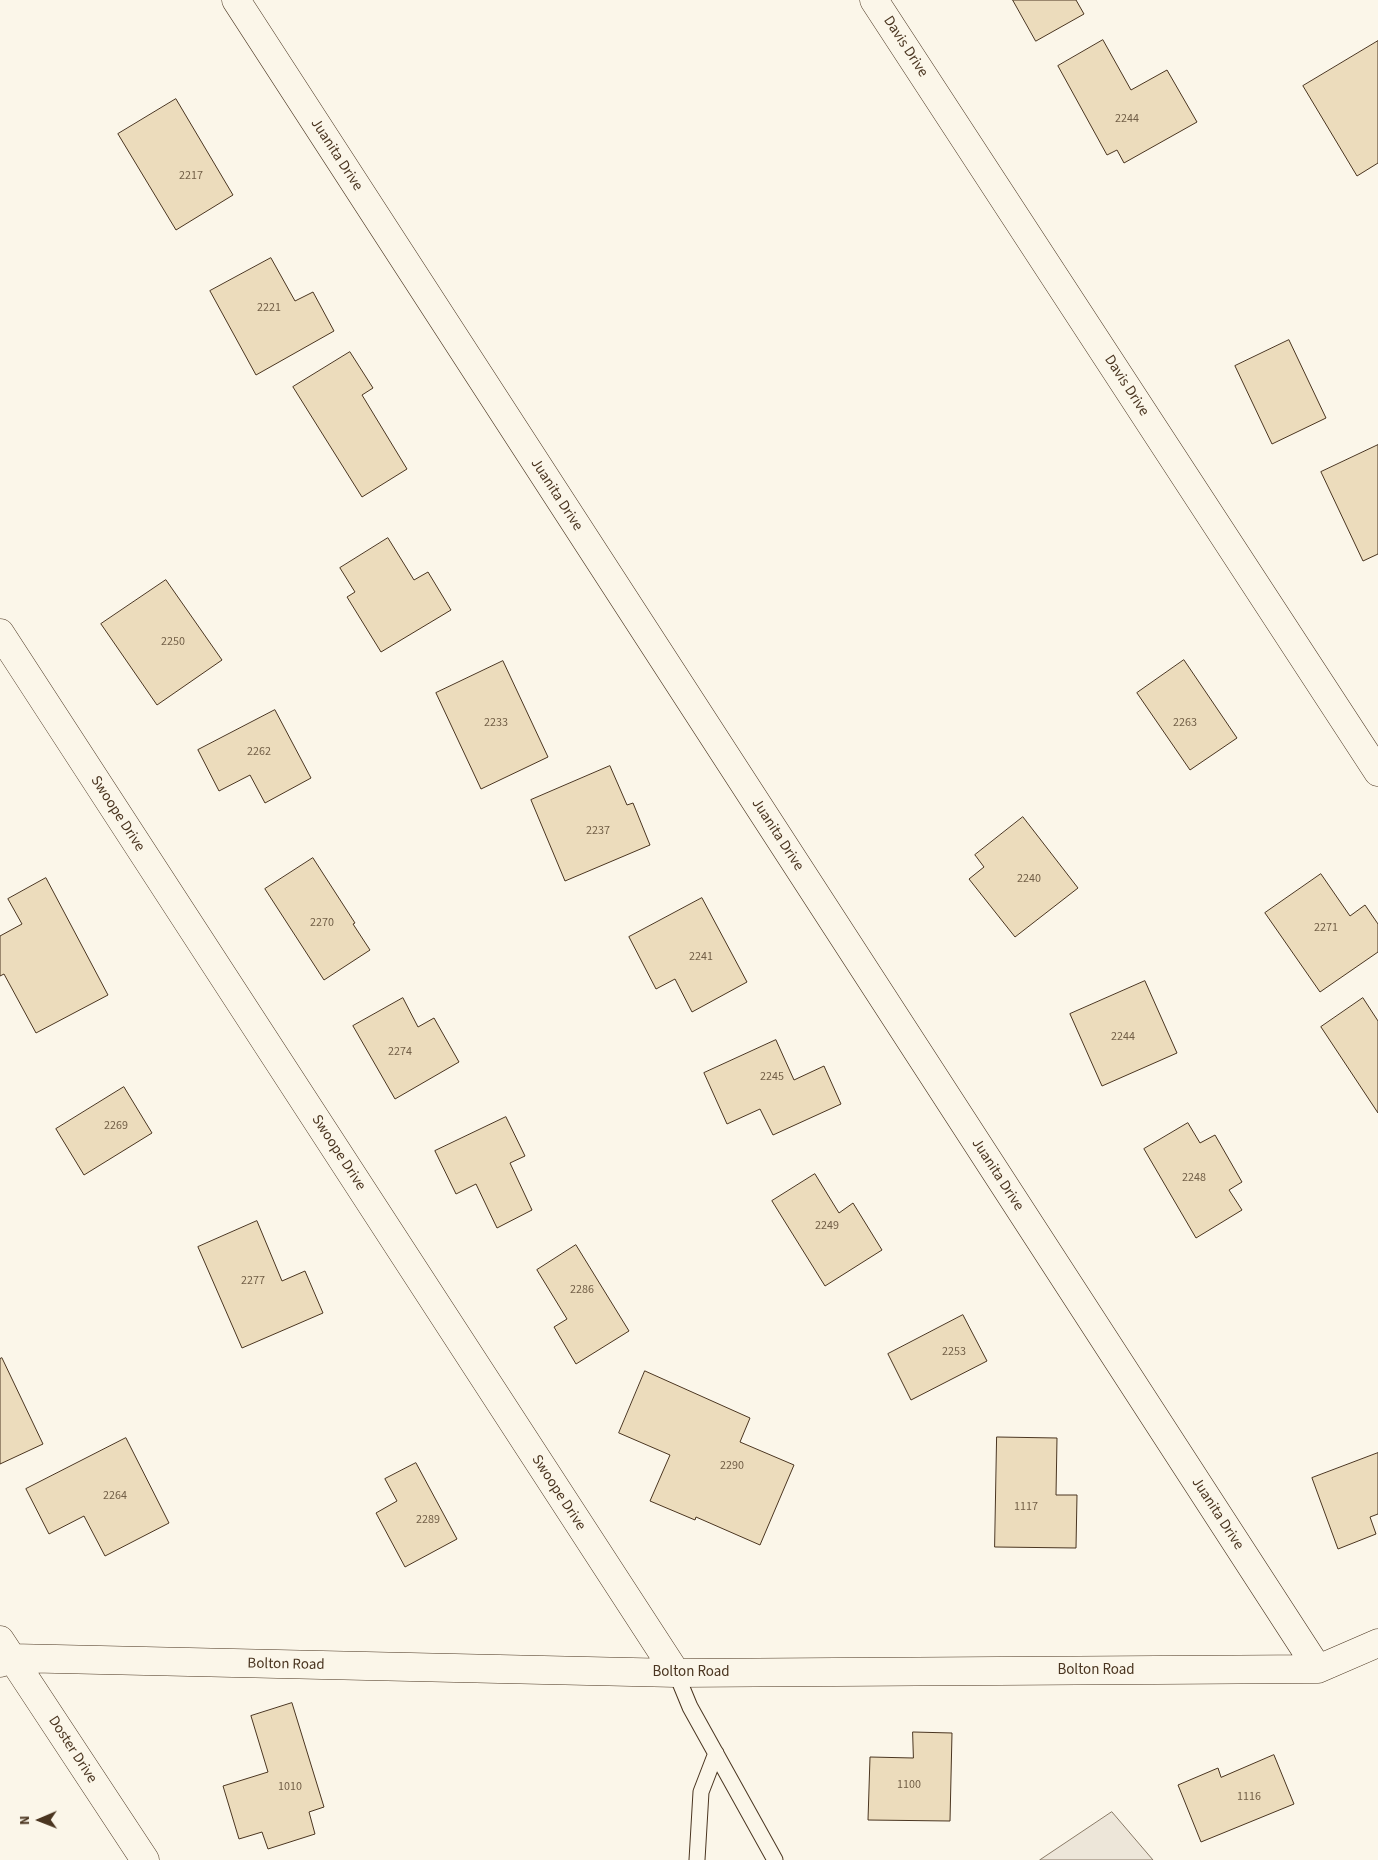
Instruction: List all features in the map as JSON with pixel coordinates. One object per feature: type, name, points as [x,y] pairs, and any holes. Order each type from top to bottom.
[{"type":"street","name":"Juanita Drive","points":[[236,0],[1318,1670]]},
{"type":"street","name":"Davis Drive","points":[[874,0],[1378,772]]},
{"type":"street","name":"Swoope Drive","points":[[0,633],[676,1673]]},
{"type":"street","name":"Bolton Road","points":[[4,1654],[676,1673],[1318,1670],[1378,1643]]},
{"type":"street","name":"Doster Drive","points":[[4,1654],[145,1860]]},
{"type":"lane","points":[[676,1673],[690,1707],[775,1860]]},
{"type":"lane","points":[[697,1860],[702,1792],[716,1753]]},
{"type":"shaded area","points":[[1112,1812],[1153,1860],[1040,1860]]},
{"type":"building","points":[[1013,0],[1076,0],[1084,14],[1036,41]]},
{"type":"building","points":[[1103,40],[1131,90],[1167,70],[1197,122],[1124,163],[1117,150],[1107,155],[1058,66]]},
{"type":"building","points":[[1378,41],[1378,163],[1357,176],[1303,86]]},
{"type":"building","points":[[176,99],[233,195],[176,230],[118,134]]},
{"type":"building","points":[[271,258],[295,301],[313,292],[334,331],[256,375],[210,291]]},
{"type":"building","points":[[1289,340],[1326,418],[1272,444],[1235,366]]},
{"type":"building","points":[[350,352],[373,388],[362,395],[407,469],[362,497],[293,387]]},
{"type":"building","points":[[1378,445],[1378,554],[1363,561],[1321,472]]},
{"type":"building","points":[[388,538],[414,580],[428,572],[451,610],[381,652],[347,597],[355,592],[340,568]]},
{"type":"building","points":[[166,580],[222,660],[157,705],[101,624]]},
{"type":"building","points":[[1184,660],[1237,738],[1190,770],[1137,693]]},
{"type":"building","points":[[503,661],[548,757],[481,789],[436,693]]},
{"type":"building","points":[[275,710],[311,778],[265,803],[250,775],[219,791],[198,750]]},
{"type":"building","points":[[610,766],[627,805],[633,803],[650,845],[565,881],[531,800]]},
{"type":"building","points":[[1023,817],[1078,888],[1015,937],[969,879],[984,867],[975,855]]},
{"type":"building","points":[[313,858],[370,950],[324,980],[265,889]]},
{"type":"building","points":[[1321,874],[1350,916],[1365,905],[1378,924],[1378,952],[1320,992],[1265,913]]},
{"type":"building","points":[[46,878],[108,995],[36,1033],[4,974],[0,976],[0,936],[22,924],[8,899]]},
{"type":"building","points":[[702,898],[747,982],[692,1012],[675,979],[656,989],[629,937]]},
{"type":"building","points":[[1145,981],[1177,1053],[1102,1086],[1070,1014]]},
{"type":"building","points":[[403,998],[418,1027],[434,1018],[459,1062],[395,1099],[353,1026]]},
{"type":"building","points":[[1363,998],[1378,1021],[1378,1113],[1321,1027]]},
{"type":"building","points":[[776,1040],[794,1080],[824,1066],[841,1104],[773,1135],[760,1109],[727,1124],[704,1073]]},
{"type":"building","points":[[124,1087],[152,1133],[84,1175],[56,1129]]},
{"type":"building","points":[[506,1117],[525,1156],[510,1163],[532,1210],[497,1228],[476,1184],[456,1194],[435,1151]]},
{"type":"building","points":[[1188,1123],[1200,1143],[1215,1135],[1242,1182],[1229,1190],[1242,1210],[1196,1238],[1144,1149]]},
{"type":"building","points":[[815,1174],[839,1213],[853,1203],[882,1250],[825,1286],[772,1201]]},
{"type":"building","points":[[257,1221],[282,1281],[305,1271],[323,1313],[242,1348],[198,1247]]},
{"type":"building","points":[[576,1245],[629,1331],[576,1364],[554,1327],[567,1319],[537,1270]]},
{"type":"building","points":[[963,1315],[987,1361],[911,1400],[888,1354]]},
{"type":"building","points":[[2,1358],[43,1444],[0,1464],[0,1359]]},
{"type":"building","points":[[645,1371],[750,1418],[740,1442],[794,1465],[760,1545],[696,1517],[695,1520],[650,1501],[670,1455],[619,1433]]},
{"type":"building","points":[[997,1437],[1057,1438],[1056,1495],[1077,1495],[1076,1548],[995,1547]]},
{"type":"building","points":[[126,1438],[169,1523],[105,1556],[84,1516],[49,1534],[26,1489]]},
{"type":"building","points":[[1378,1453],[1378,1514],[1370,1517],[1376,1534],[1338,1549],[1312,1478]]},
{"type":"building","points":[[416,1463],[457,1539],[405,1567],[376,1513],[397,1501],[385,1479]]},
{"type":"building","points":[[292,1703],[324,1807],[309,1812],[315,1834],[268,1849],[262,1832],[239,1839],[223,1786],[268,1772],[251,1716]]},
{"type":"building","points":[[913,1732],[952,1733],[950,1821],[868,1820],[870,1757],[913,1758]]},
{"type":"building","points":[[1274,1755],[1294,1804],[1201,1842],[1178,1785],[1218,1768],[1221,1777]]}]
